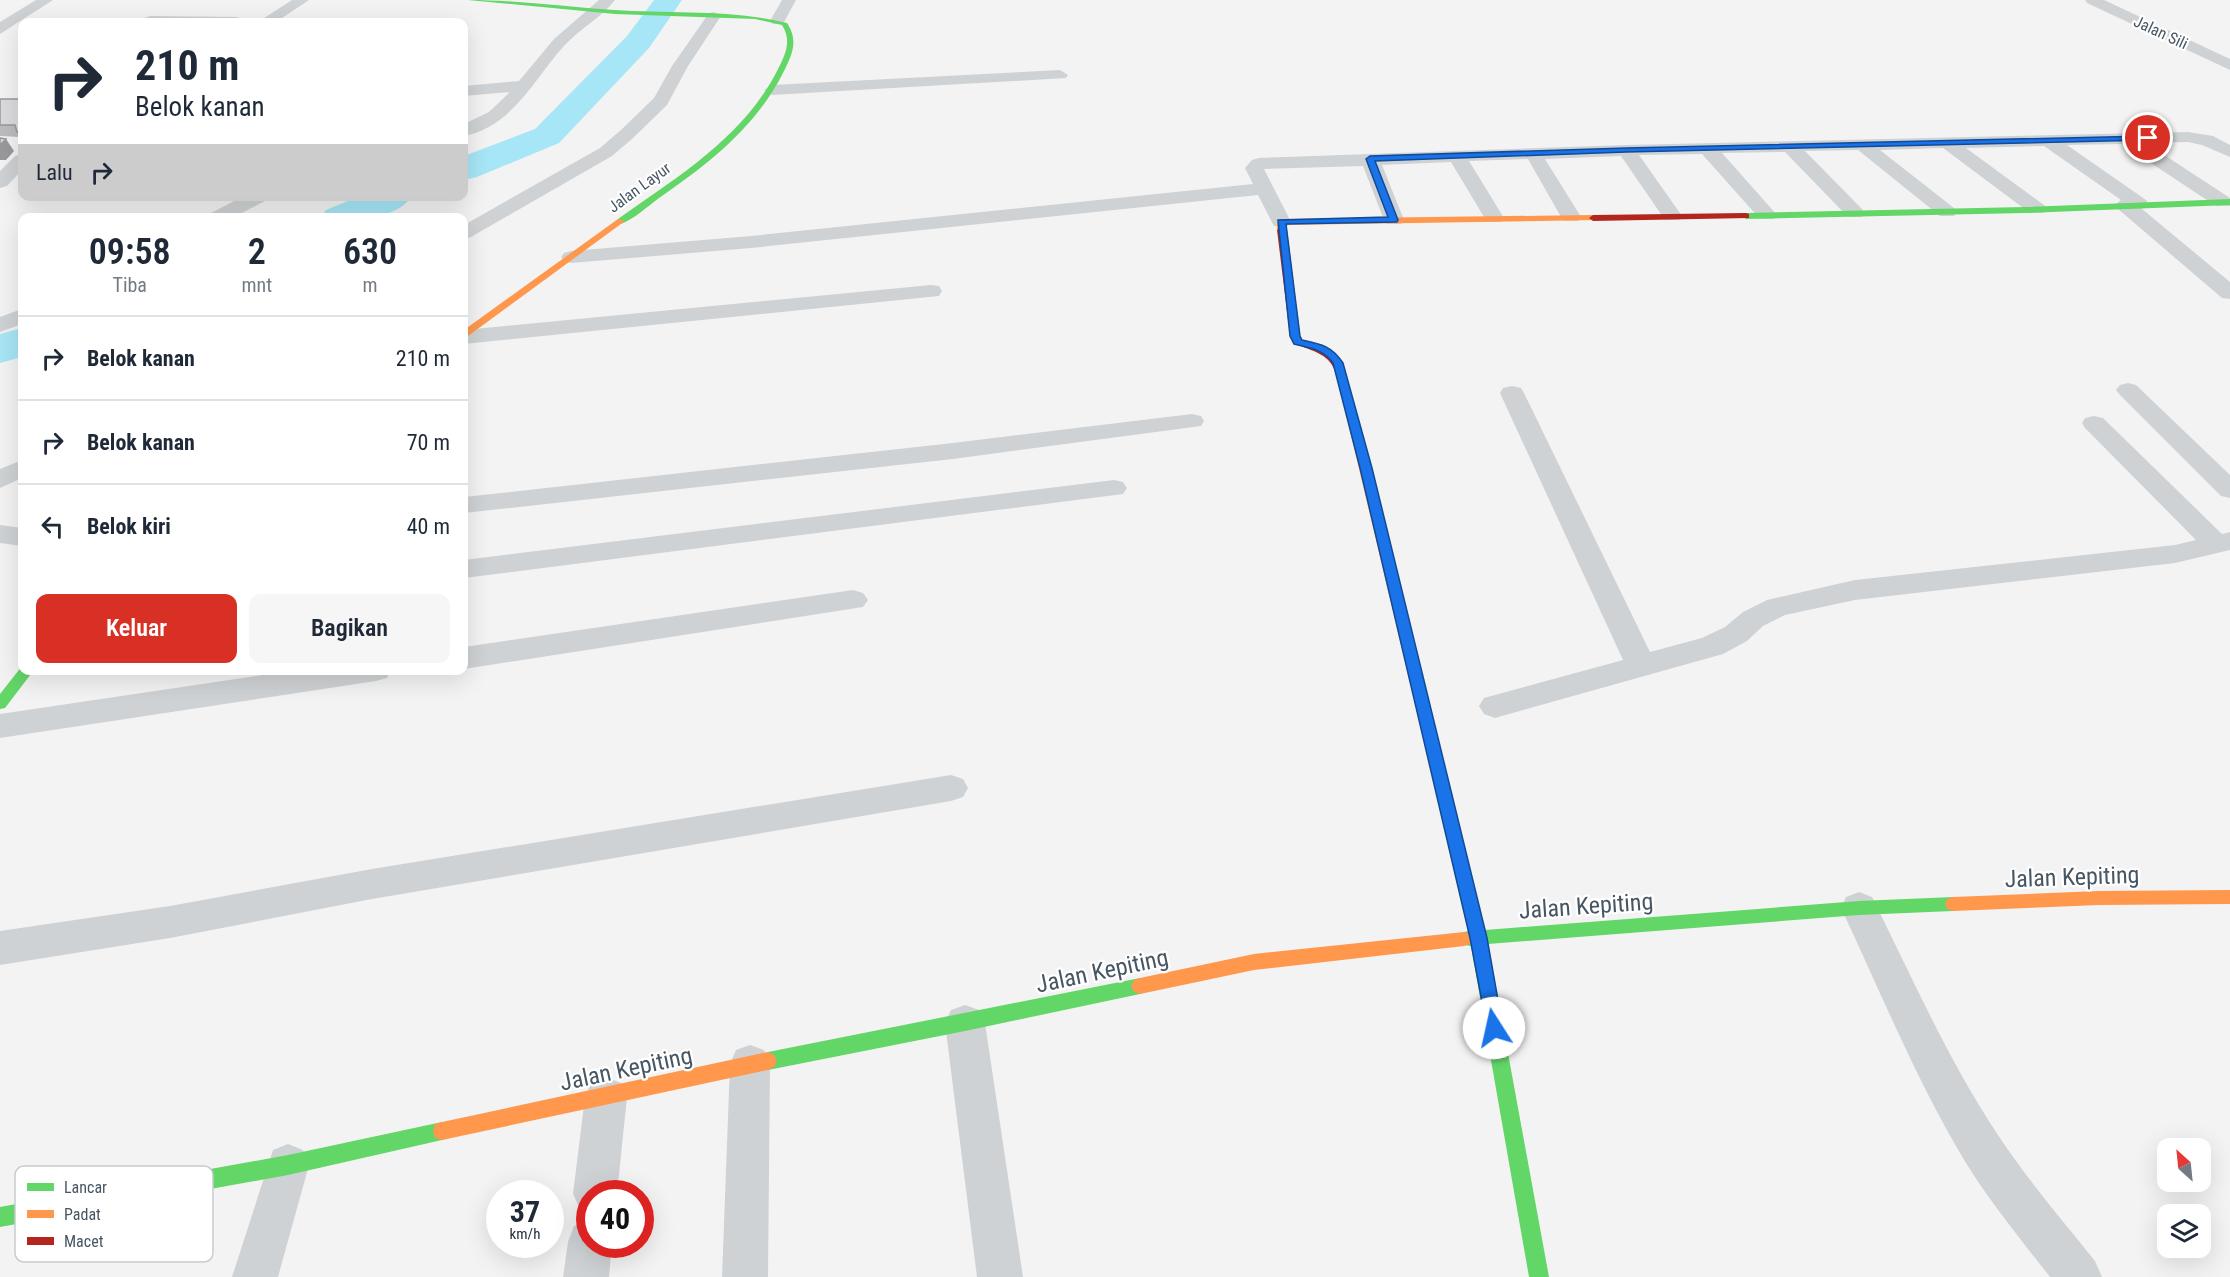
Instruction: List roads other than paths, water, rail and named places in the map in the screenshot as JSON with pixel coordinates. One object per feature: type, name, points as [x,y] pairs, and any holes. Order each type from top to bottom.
[{"type":"street","points":[[0,29],[46,0]]},
{"type":"street","points":[[255,18],[284,0]]},
{"type":"street","points":[[273,18],[302,0]]},
{"type":"street","points":[[471,0],[755,17],[778,21],[789,0]]},
{"type":"street","name":"Jalan Sili","points":[[2092,0],[2230,65]]},
{"type":"street","points":[[468,129],[495,116],[575,26],[606,8]]},
{"type":"street","points":[[468,231],[606,152],[627,134],[661,101],[705,15]]},
{"type":"street","name":"Jalan Layur","points":[[468,332],[716,152],[756,113],[772,90],[792,44],[792,34],[785,24],[778,21]]},
{"type":"street","points":[[772,90],[1060,75]]},
{"type":"street","points":[[468,91],[524,86]]},
{"type":"street","points":[[1539,1277],[1478,938],[1366,468],[1338,363],[1332,353],[1321,347],[1298,342],[1281,222],[1254,168],[1258,164],[1533,153],[2127,139],[2199,138],[2213,142],[2230,152]]},
{"type":"street","points":[[2127,139],[2226,202]]},
{"type":"street","points":[[2045,141],[2132,204],[2230,293]]},
{"type":"street","points":[[1948,143],[2037,209]]},
{"type":"street","points":[[1864,146],[1947,212]]},
{"type":"street","points":[[1791,148],[1855,213]]},
{"type":"street","points":[[1708,149],[1767,215]]},
{"type":"street","points":[[1626,150],[1672,216]]},
{"type":"street","points":[[1533,153],[1571,217]]},
{"type":"street","points":[[1456,156],[1494,218]]},
{"type":"street","points":[[1370,159],[1394,220]]},
{"type":"street","points":[[4,191],[18,167]]},
{"type":"street","points":[[571,256],[751,242],[1264,189]]},
{"type":"street","points":[[226,213],[250,201]]},
{"type":"street","points":[[1281,222],[1947,212],[2226,202]]},
{"type":"street","points":[[468,335],[931,291]]},
{"type":"street","points":[[0,325],[18,318]]},
{"type":"street","points":[[2128,390],[2230,490]]},
{"type":"street","points":[[1512,393],[1641,666]]},
{"type":"street","points":[[468,505],[953,451],[1192,421]]},
{"type":"street","points":[[2094,423],[2224,543]]},
{"type":"street","points":[[0,480],[18,470]]},
{"type":"street","points":[[468,569],[1114,488]]},
{"type":"street","points":[[0,534],[18,536]]},
{"type":"street","points":[[1495,706],[1713,646],[1736,634],[1753,619],[1777,607],[1855,590],[2175,554],[2224,543]]},
{"type":"street","points":[[468,657],[854,600]]},
{"type":"street","points":[[0,704],[23,675]]},
{"type":"street","points":[[0,726],[342,675]]},
{"type":"street","points":[[0,948],[170,922],[372,884],[951,788]]},
{"type":"street","name":"Jalan Kepiting","points":[[213,1179],[288,1165],[750,1064],[965,1023],[1254,962],[1478,938],[1859,908],[2099,898],[2230,897]]},
{"type":"street","points":[[1859,908],[1932,1060],[1971,1131],[2020,1203],[2079,1277]]},
{"type":"street","points":[[965,1023],[1000,1277]]},
{"type":"street","points":[[745,1277],[750,1064]]},
{"type":"street","points":[[597,1180],[606,1097]]},
{"type":"street","points":[[255,1277],[288,1165]]},
{"type":"street","name":"Jalan Kepiting","points":[[0,1217],[15,1214]]},
{"type":"street","points":[[586,1277],[588,1258]]},
{"type":"waterway","points":[[468,167],[547,136],[638,42],[668,0]]},
{"type":"waterway","points":[[352,213],[382,201]]},
{"type":"waterway","points":[[0,350],[18,343]]}]
